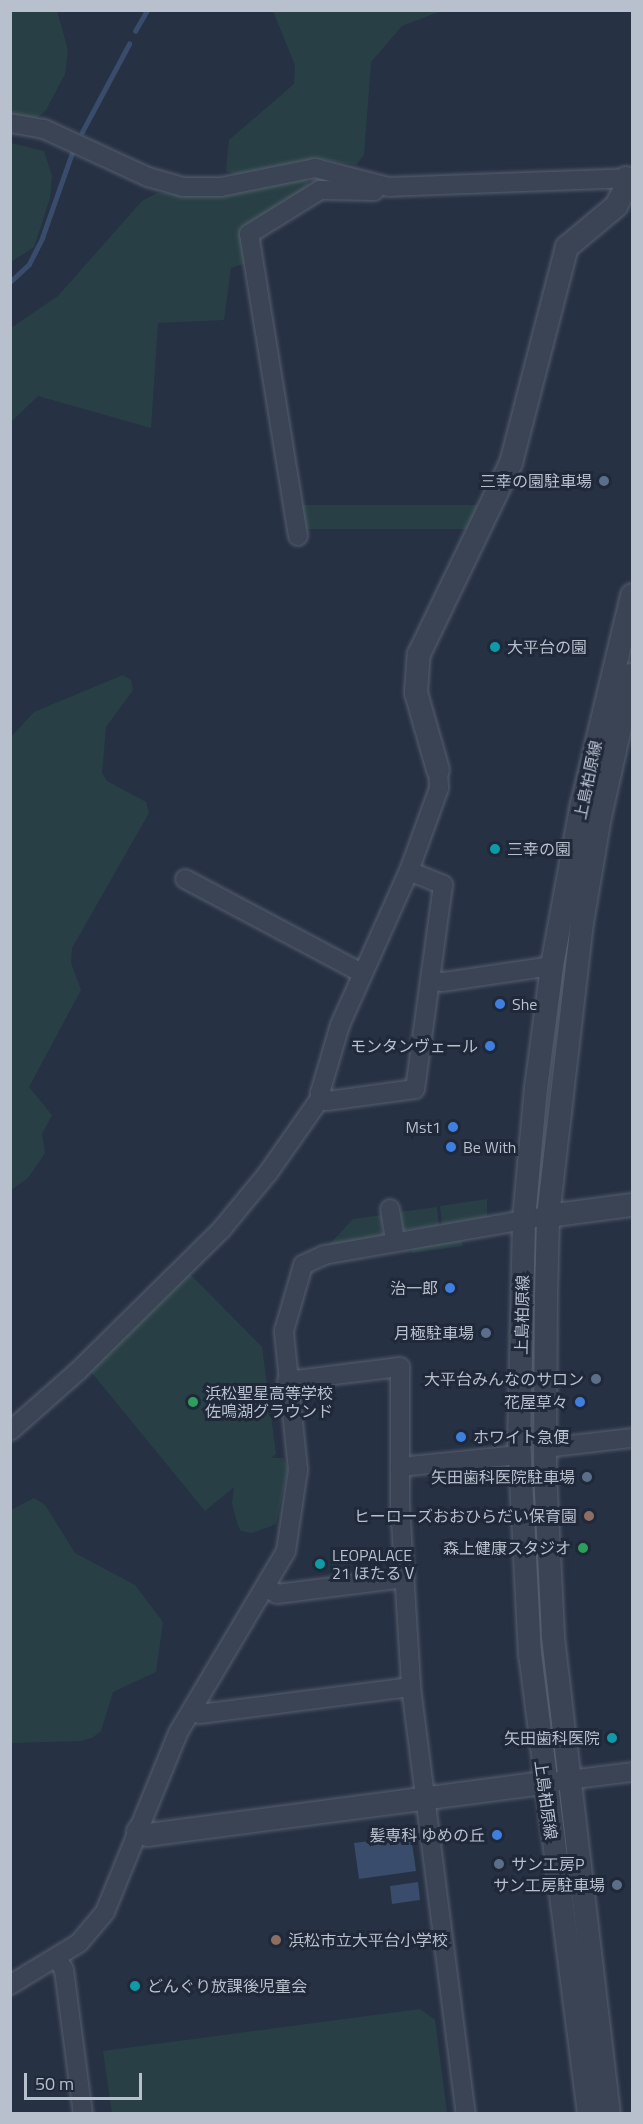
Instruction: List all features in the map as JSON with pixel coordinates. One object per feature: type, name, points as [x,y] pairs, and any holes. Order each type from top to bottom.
[{"type":"street","points":[[10,123],[64,136],[148,177],[184,187],[221,187],[315,168],[377,184],[414,188],[629,178],[616,206],[567,247],[515,454],[419,654],[416,693],[438,770],[439,788],[410,872],[341,1023],[320,1093],[327,1101],[415,1089],[443,885],[410,872]]},
{"type":"street","points":[[298,536],[249,234],[312,193],[329,189],[374,191],[377,184]]},
{"type":"street","name":"上島柏原線","points":[[589,2114],[544,1783],[530,1656],[519,1455],[524,1219],[536,1088],[552,966],[581,808],[633,595]]},
{"type":"street","name":"上島柏原線","points":[[609,2114],[553,1635],[545,1448],[548,1216],[582,923],[633,675]]},
{"type":"street","points":[[185,879],[362,973]]},
{"type":"street","points":[[430,980],[443,981],[552,966]]},
{"type":"street","points":[[10,1431],[77,1372],[220,1230],[268,1173],[322,1096]]},
{"type":"street","points":[[10,1985],[79,1943],[105,1912],[170,1750],[286,1551],[297,1494],[298,1470],[283,1346],[286,1316],[303,1265],[316,1256],[524,1219],[633,1205]]},
{"type":"street","points":[[390,1209],[395,1242]]},
{"type":"street","points":[[287,1381],[400,1367],[400,1467],[411,1687],[466,2114]]},
{"type":"street","points":[[545,1448],[633,1438]]},
{"type":"street","points":[[400,1467],[519,1455]]},
{"type":"street","points":[[266,1587],[277,1594],[405,1578]]},
{"type":"street","points":[[192,1710],[200,1714],[411,1687]]},
{"type":"street","points":[[138,1832],[148,1835],[633,1772]]},
{"type":"street","points":[[57,1958],[64,1970],[83,2114]]},
{"type":"green space","points":[[10,11],[57,11],[68,50],[65,74],[46,110],[37,118],[11,117]]},
{"type":"green space","points":[[273,11],[441,11],[402,26],[371,62],[364,155],[356,165],[315,158],[237,175],[226,171],[229,140],[294,84],[295,65]]},
{"type":"green space","points":[[11,143],[44,151],[52,176],[50,198],[34,247],[11,262]]},
{"type":"green space","points":[[300,178],[307,179],[309,185],[305,190],[250,225],[244,264],[231,268],[224,320],[158,323],[151,428],[38,396],[11,422],[11,328],[58,296],[142,201],[157,193],[222,196]]},
{"type":"green space","points":[[299,505],[482,505],[471,529],[303,529]]},
{"type":"green space","points":[[123,675],[131,680],[133,690],[106,727],[102,773],[107,781],[146,802],[149,813],[72,948],[71,963],[81,990],[29,1087],[52,1115],[42,1134],[45,1153],[28,1178],[11,1190],[11,737],[34,712]]},
{"type":"green space","points":[[487,1199],[487,1217],[442,1225],[440,1206]]},
{"type":"green space","points":[[437,1207],[439,1226],[403,1230],[400,1212]]},
{"type":"green space","points":[[382,1215],[382,1236],[328,1246],[353,1219]]},
{"type":"green space","points":[[460,1239],[463,1246],[412,1253],[412,1248]]},
{"type":"green space","name":"浜松聖星高等学校 佐鳴湖グラウンド","points":[[186,1270],[262,1347],[276,1454],[271,1458],[283,1458],[288,1469],[276,1524],[252,1533],[241,1531],[238,1526],[232,1503],[234,1487],[205,1511],[88,1368]]},
{"type":"green space","points":[[34,1498],[45,1505],[75,1553],[135,1585],[163,1622],[156,1672],[113,1692],[101,1731],[92,1738],[80,1741],[11,1743],[11,1510]]},
{"type":"green space","points":[[420,2009],[435,2020],[447,2113],[112,2113],[103,2051]]},
{"type":"water","points":[[411,1836],[416,1871],[359,1879],[354,1843]]},
{"type":"water","points":[[418,1882],[420,1900],[392,1904],[390,1886]]},
{"type":"waterway","points":[[135,31],[147,10]]},
{"type":"waterway","points":[[82,132],[129,44]]},
{"type":"waterway","points":[[10,282],[29,264],[42,238],[72,153]]},
{"type":"place","name":"三幸の園駐車場","points":[[604,481]]},
{"type":"place","name":"大平台の園","points":[[495,647]]},
{"type":"place","name":"三幸の園","points":[[495,849]]},
{"type":"place","name":"She","points":[[500,1004]]},
{"type":"place","name":"モンタンヴェール","points":[[490,1046]]},
{"type":"place","name":"Mst1","points":[[453,1127]]},
{"type":"place","name":"Be With","points":[[451,1147]]},
{"type":"place","name":"治一郎","points":[[450,1288]]},
{"type":"place","name":"月極駐車場","points":[[486,1333]]},
{"type":"place","name":"大平台みんなのサロン","points":[[596,1379]]},
{"type":"place","name":"浜松聖星高等学校 佐鳴湖グラウンド","points":[[193,1402]]},
{"type":"place","name":"花屋草々","points":[[580,1402]]},
{"type":"place","name":"ホワイト急便","points":[[461,1437]]},
{"type":"place","name":"矢田歯科医院駐車場","points":[[587,1477]]},
{"type":"place","name":"ヒーローズおおひらだい保育園","points":[[589,1516]]},
{"type":"place","name":"森上健康スタジオ","points":[[583,1548]]},
{"type":"place","name":"LEOPALACE 21 ほたるⅤ","points":[[320,1564]]},
{"type":"place","name":"矢田歯科医院","points":[[612,1738]]},
{"type":"place","name":"髪専科 ゆめの丘","points":[[497,1835]]},
{"type":"place","name":"サン工房P","points":[[499,1864]]},
{"type":"place","name":"サン工房駐車場","points":[[617,1885]]},
{"type":"place","name":"浜松市立大平台小学校","points":[[276,1940]]},
{"type":"place","name":"どんぐり放課後児童会","points":[[135,1986]]}]
